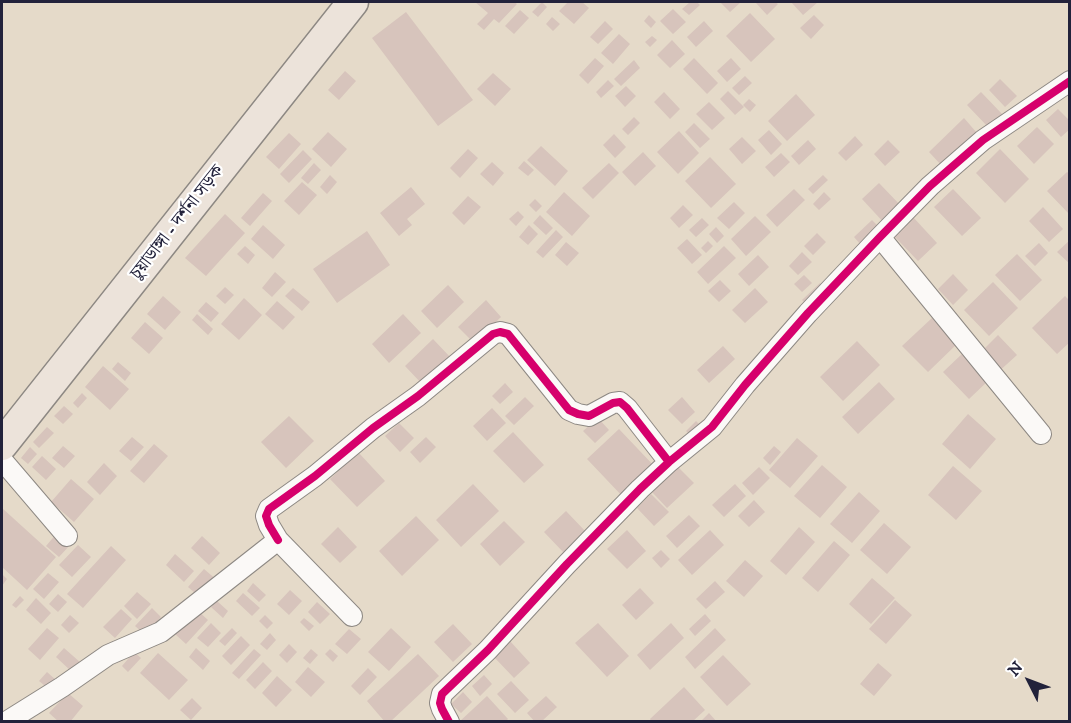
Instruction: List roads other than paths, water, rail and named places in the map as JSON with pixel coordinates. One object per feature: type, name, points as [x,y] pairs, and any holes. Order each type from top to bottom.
[{"type":"main road","name":"চুয়াডাঙ্গা - দর্শনা সড়ক","points":[[2,445],[353,2]]},
{"type":"street","points":[[449,722],[440,703],[442,694],[488,650],[640,489],[712,426],[808,313],[880,237],[930,186],[983,140],[1070,81]]},
{"type":"street","points":[[880,237],[1041,434]]},
{"type":"street","points":[[352,616],[278,540],[266,516],[269,509],[315,476],[493,334],[500,332],[508,334],[569,410],[589,416],[620,402],[669,462]]},
{"type":"street","points":[[2,460],[67,536]]},
{"type":"street","points":[[6,722],[108,655],[161,632],[278,540]]}]
